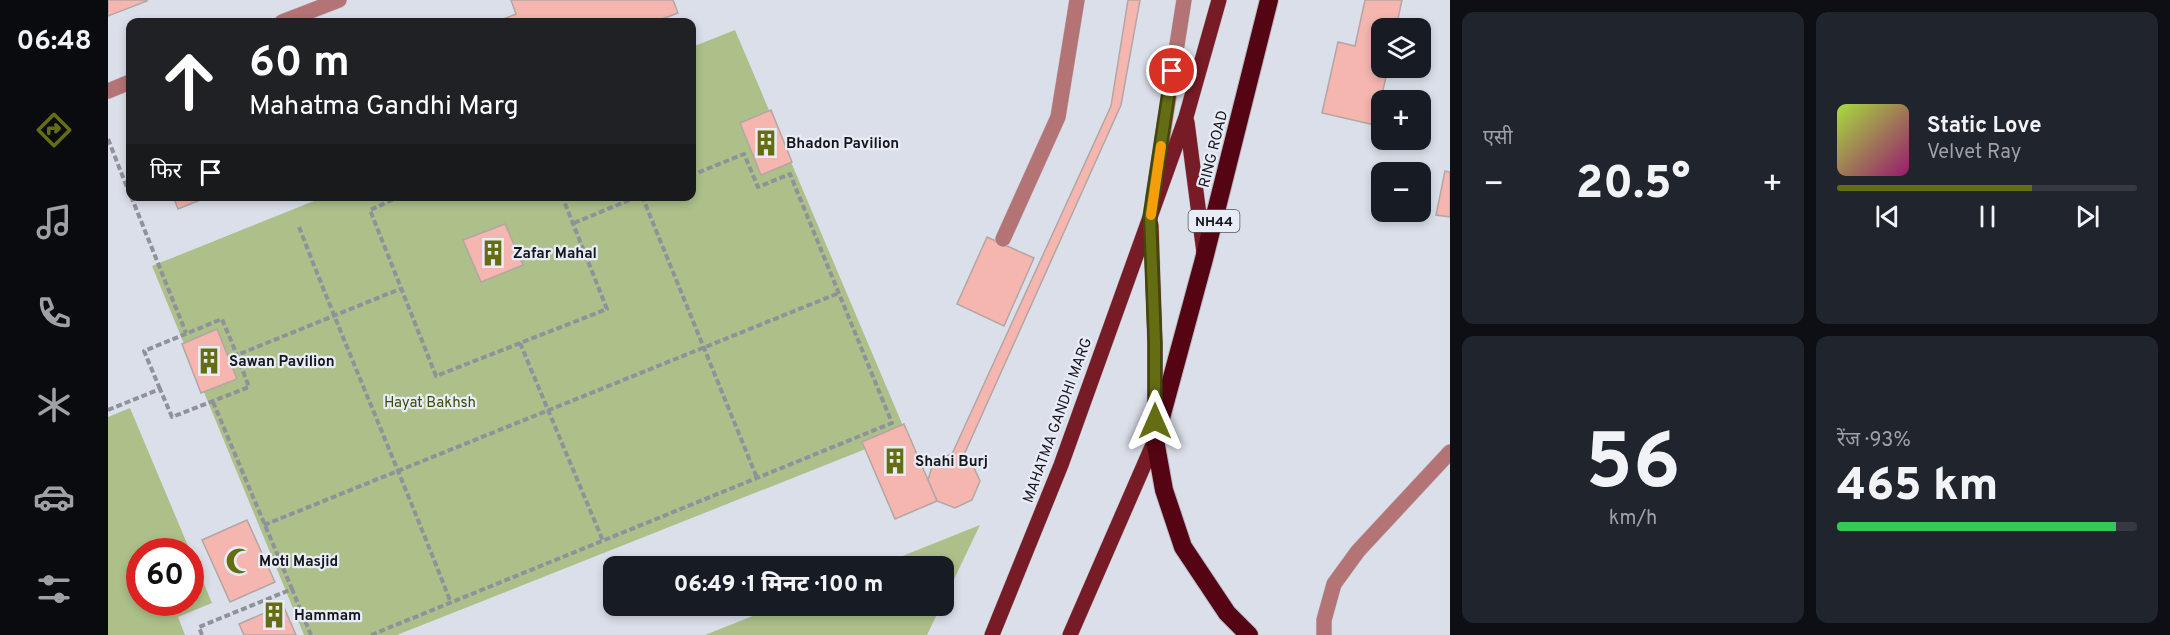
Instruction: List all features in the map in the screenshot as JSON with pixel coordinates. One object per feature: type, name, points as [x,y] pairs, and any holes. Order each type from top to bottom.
[{"type":"highway","name":"RING ROAD","points":[[1249,635],[1227,614],[1183,547],[1164,490],[1155,440],[1204,259],[1269,0]]},
{"type":"main road","name":"MAHATMA GANDHI MARG","points":[[993,635],[1061,465],[1186,117],[1219,0]]},
{"type":"main road","points":[[1186,117],[1204,259]]},
{"type":"main road","points":[[1070,635],[1155,440],[1155,343],[1150,216]]},
{"type":"street","points":[[292,18],[339,0]]},
{"type":"street","points":[[1003,239],[1058,117],[1077,0]]},
{"type":"street","name":"MAHATMA GANDHI MARG","points":[[1150,216],[1184,0]]},
{"type":"street","points":[[108,91],[126,84]]},
{"type":"street","points":[[1324,635],[1324,620],[1334,584],[1358,551],[1450,452]]},
{"type":"path","points":[[108,139],[126,184]]},
{"type":"path","points":[[371,635],[892,423],[790,174],[758,187],[744,154],[696,173]]},
{"type":"path","points":[[133,201],[186,333]]},
{"type":"path","points":[[390,201],[370,210],[436,376],[607,309],[564,201]]},
{"type":"path","points":[[574,223],[629,201]]},
{"type":"path","points":[[643,201],[757,478]]},
{"type":"path","points":[[299,227],[333,316],[399,471],[451,603]]},
{"type":"path","points":[[237,355],[400,288]]},
{"type":"path","points":[[264,525],[549,412],[839,293]]},
{"type":"path","points":[[222,319],[249,387],[172,417],[144,351],[186,333],[222,319]]},
{"type":"path","points":[[520,343],[603,541]]},
{"type":"path","points":[[108,410],[160,389]]},
{"type":"path","points":[[213,402],[311,635]]},
{"type":"path","points":[[202,635],[199,627],[292,589]]},
{"type":"green space","name":"Hayat Bakhsh","points":[[735,30],[906,433],[397,635],[304,635],[152,266],[314,201],[696,201],[696,45]]},
{"type":"green space","points":[[130,408],[185,538],[126,538],[126,616],[180,616],[178,617],[185,635],[108,635],[108,417]]},
{"type":"green space","points":[[980,525],[954,579],[954,556],[902,556]]},
{"type":"green space","points":[[204,584],[212,603],[204,606]]},
{"type":"green space","points":[[753,616],[936,616],[927,635],[705,635]]},
{"type":"building","points":[[108,0],[147,0],[147,1],[108,16]]},
{"type":"building","points":[[511,0],[673,0],[678,13],[665,18],[506,18],[516,14]]},
{"type":"building","points":[[1128,0],[1140,0],[1121,105],[963,457],[971,461],[980,481],[972,500],[955,508],[937,501],[928,480],[934,460],[952,454],[1111,106]]},
{"type":"building","points":[[1365,0],[1402,0],[1398,18],[1371,18],[1371,78],[1386,78],[1383,90],[1371,90],[1371,124],[1322,113],[1338,42],[1355,46]]},
{"type":"building","name":"Bhadon Pavilion","points":[[771,110],[792,162],[761,175],[740,123]]},
{"type":"building","points":[[1445,171],[1450,172],[1450,217],[1436,215]]},
{"type":"building","points":[[175,201],[198,201],[178,209]]},
{"type":"building","name":"Zafar Mahal","points":[[505,224],[523,265],[481,282],[463,240]]},
{"type":"building","points":[[987,237],[1034,258],[1004,326],[957,304]]},
{"type":"building","name":"Sawan Pavilion","points":[[217,329],[237,379],[201,393],[182,344]]},
{"type":"building","name":"Shahi Burj","points":[[904,424],[937,501],[895,519],[862,442]]},
{"type":"building","name":"Moti Masjid","points":[[247,520],[275,582],[230,602],[204,544],[204,539]]},
{"type":"building","name":"Hammam","points":[[283,605],[296,635],[244,635],[239,624]]},
{"type":"slow traffic","points":[[1151,215],[1161,146]]},
{"type":"place","name":"Bhadon Pavilion","points":[[766,143]]},
{"type":"place","name":"Zafar Mahal","points":[[493,253]]},
{"type":"place","name":"Sawan Pavilion","points":[[209,361]]},
{"type":"place","name":"Shahi Burj","points":[[895,461]]},
{"type":"place","name":"Moti Masjid","points":[[239,561]]},
{"type":"place","name":"Hammam","points":[[274,615]]},
{"type":"route","points":[[1155,421],[1155,343],[1150,216],[1172,71]]}]
